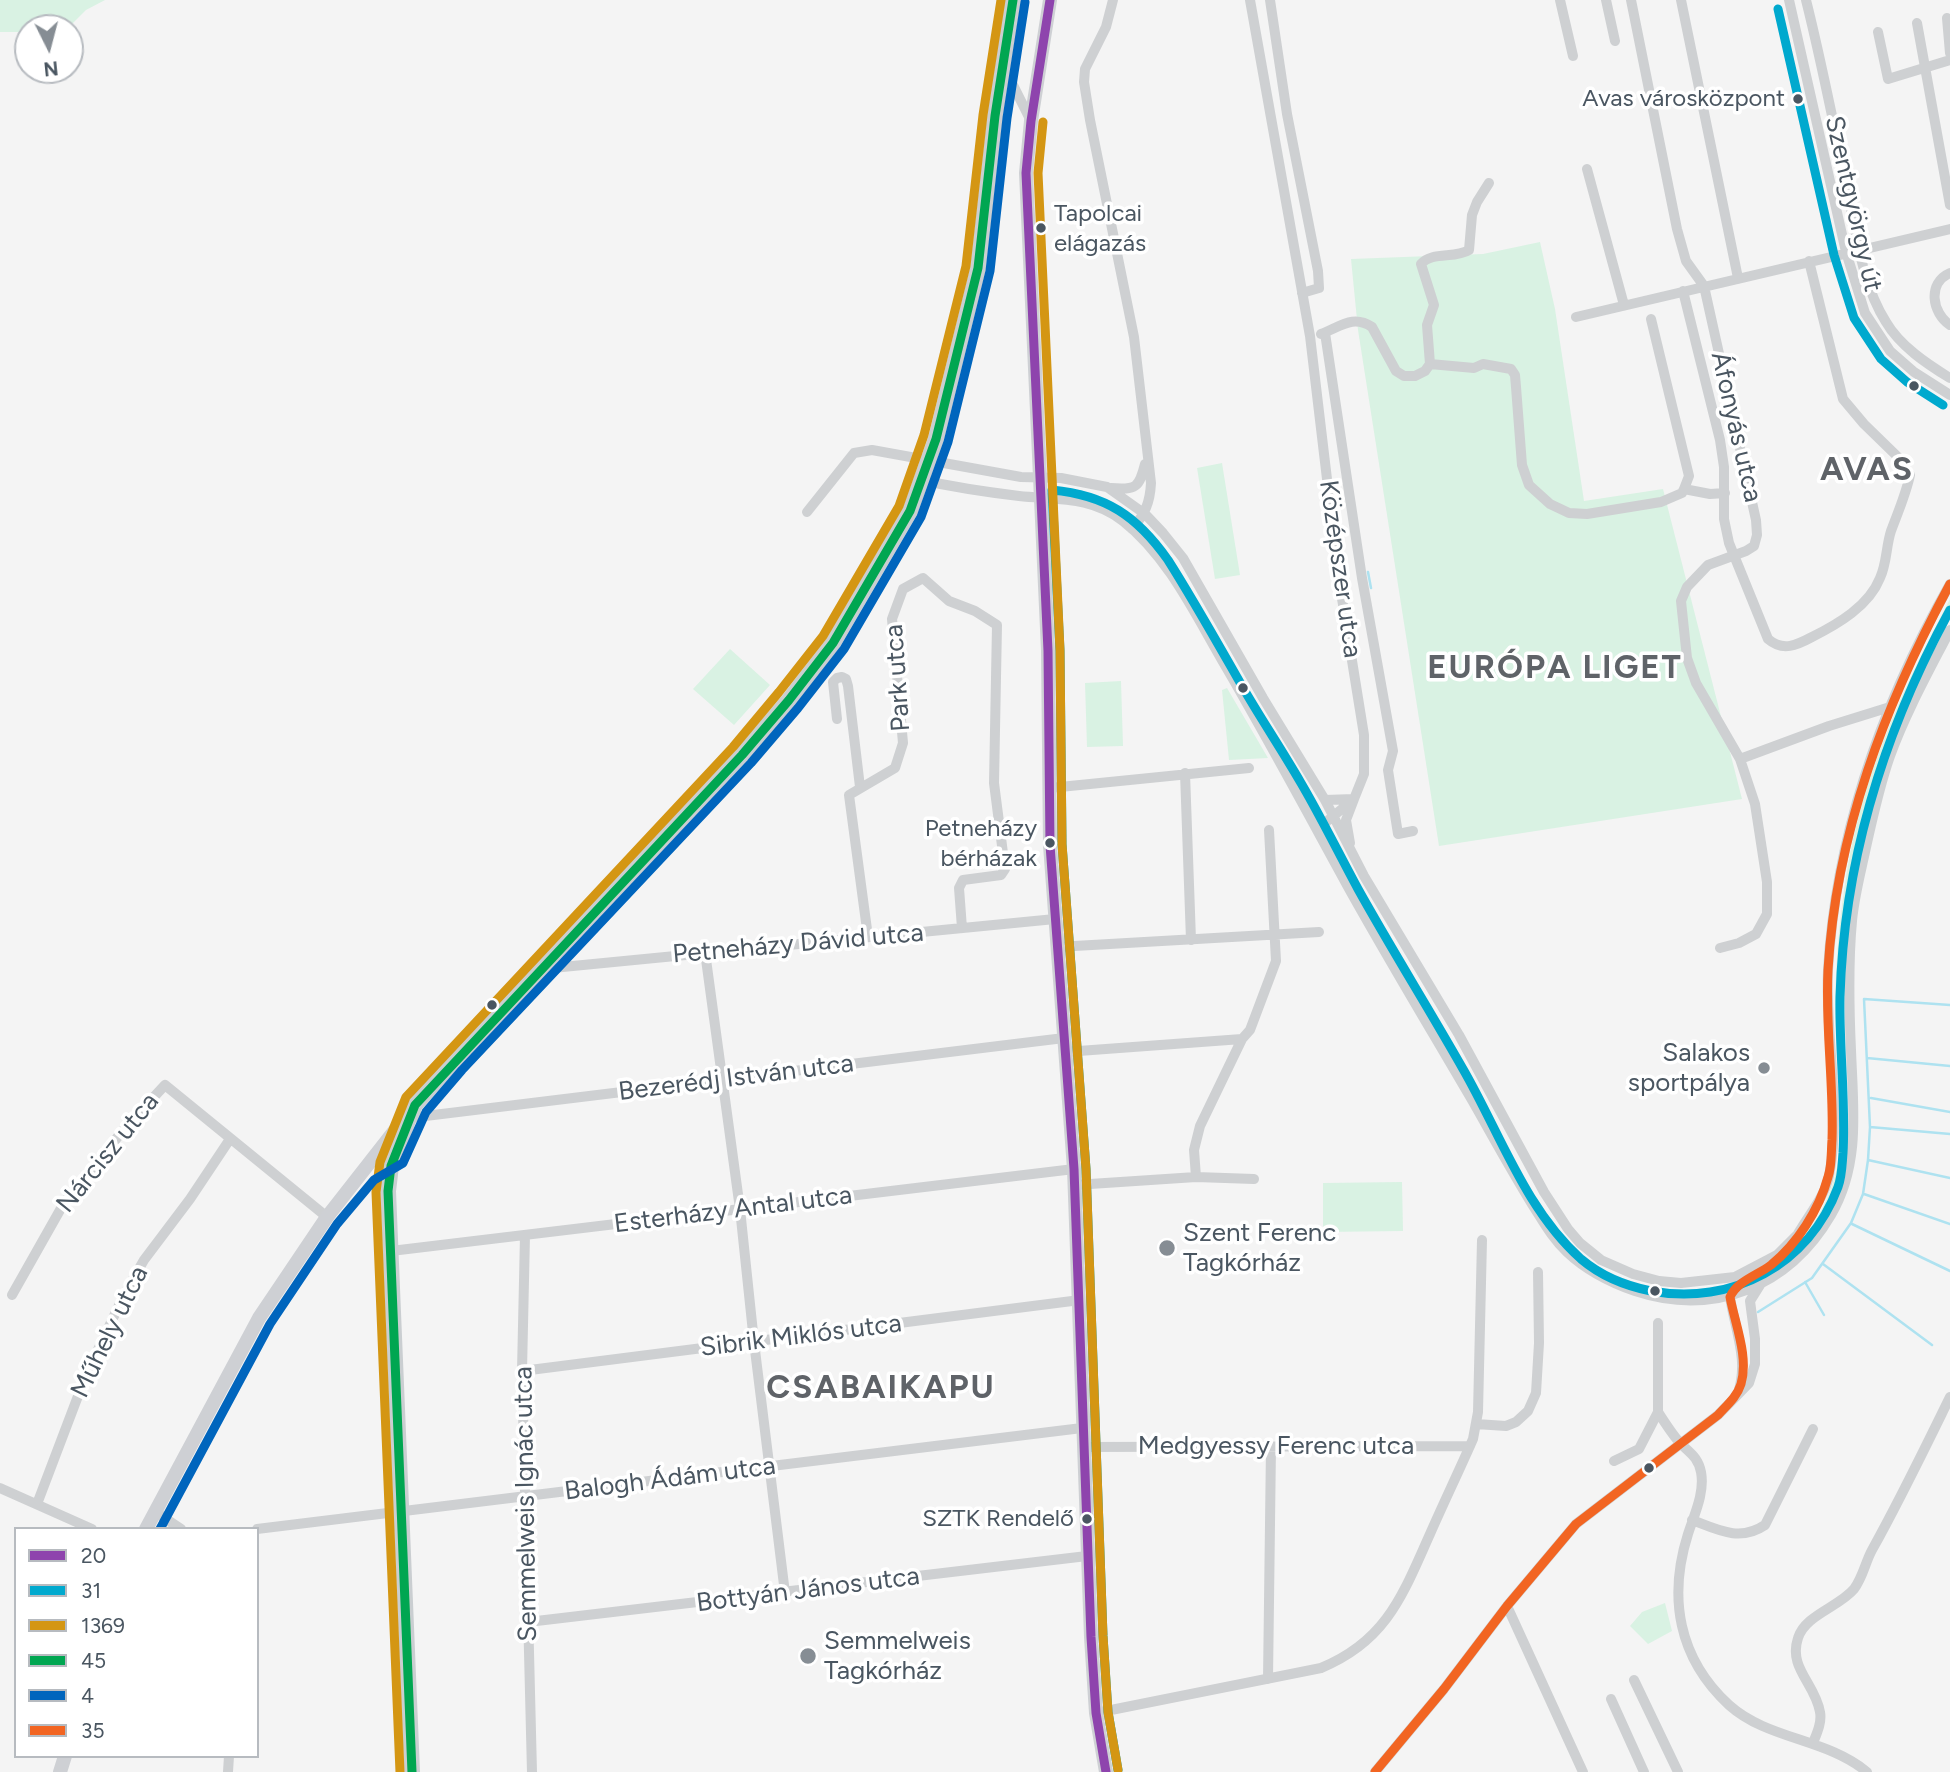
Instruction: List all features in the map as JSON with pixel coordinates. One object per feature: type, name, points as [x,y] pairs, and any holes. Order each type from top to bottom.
[{"type":"main road","points":[[412,1772],[388,1191],[394,1155],[412,1111],[453,1062],[742,755],[834,643],[910,511],[947,399],[978,268],[1008,86],[1003,64],[1013,0]]},
{"type":"street","points":[[1050,0],[1031,121],[1026,173],[1048,651],[1050,845],[1075,1185],[1087,1556],[1096,1713],[1105,1772]]},
{"type":"street","points":[[1114,0],[1106,27],[1085,69],[1084,82],[1134,337],[1151,483],[1150,498],[1144,514],[1132,529]]},
{"type":"street","name":"Középszer utca","points":[[1250,0],[1310,336],[1339,580],[1364,735],[1364,774],[1346,820],[1352,853]]},
{"type":"street","points":[[1270,0],[1287,114],[1318,271],[1319,288],[1302,293]]},
{"type":"street","points":[[1560,0],[1573,56]]},
{"type":"street","points":[[1606,0],[1615,41]]},
{"type":"street","name":"Áfonyás utca","points":[[1631,0],[1677,229],[1686,261],[1704,286],[1756,520],[1757,535],[1754,545],[1734,555]]},
{"type":"street","points":[[1681,0],[1738,278]]},
{"type":"street","name":"Szentgyörgy út","points":[[1789,0],[1846,252],[1859,297],[1877,334],[1899,360],[1950,395]]},
{"type":"street","name":"Szentgyörgy út","points":[[1806,0],[1873,298],[1886,323],[1910,349],[1950,378]]},
{"type":"street","points":[[1947,18],[1950,53]]},
{"type":"street","points":[[1917,23],[1923,68],[1950,205]]},
{"type":"street","points":[[1878,32],[1888,79],[1950,60]]},
{"type":"street","points":[[1008,86],[1031,121]]},
{"type":"street","points":[[1587,169],[1624,306]]},
{"type":"street","points":[[1310,336],[1325,333],[1347,321],[1366,323],[1372,327],[1396,371],[1404,376],[1425,372],[1430,364],[1427,325],[1434,305],[1421,264],[1426,259],[1463,254],[1469,250],[1472,215],[1489,183]]},
{"type":"street","points":[[1576,317],[1950,229]]},
{"type":"street","name":"Áfonyás utca","points":[[1683,291],[1720,440],[1724,467],[1724,519],[1734,555],[1768,639],[1781,647],[1797,646],[1857,610],[1880,579],[1910,474],[1901,460],[1843,399],[1809,261]]},
{"type":"street","points":[[1950,273],[1945,275],[1936,289],[1934,299],[1936,311],[1942,320],[1950,325]]},
{"type":"street","points":[[1430,364],[1474,368],[1483,364],[1511,369],[1517,387],[1522,465],[1530,485],[1550,504],[1569,513],[1587,514],[1661,502],[1682,493],[1689,476],[1651,319]]},
{"type":"street","name":"Középszer utca","points":[[1325,333],[1364,592],[1393,751],[1388,770],[1398,834],[1413,831]]},
{"type":"street","points":[[807,512],[853,453],[872,450],[1021,477],[1061,478],[1110,488],[1132,489],[1142,480],[1147,458]]},
{"type":"street","points":[[921,480],[1022,496],[1059,497],[1104,508],[1132,529],[1168,571],[1274,749],[1346,883],[1511,1170],[1555,1240],[1581,1265],[1600,1277],[1655,1297],[1691,1301],[1734,1294],[1784,1268],[1810,1245],[1833,1212],[1849,1176],[1854,1133],[1849,1015],[1852,916],[1877,797],[1892,752],[1950,630]]},
{"type":"street","points":[[1110,488],[1144,514],[1183,558],[1325,800],[1332,818],[1416,967],[1459,1035],[1544,1192],[1568,1229],[1580,1243],[1601,1259],[1633,1274],[1659,1282],[1714,1281],[1735,1277],[1777,1255],[1796,1236],[1813,1212],[1828,1178],[1833,1128],[1828,981],[1833,922],[1849,831],[1860,786],[1890,707],[1950,584]]},
{"type":"street","name":"Áfonyás utca","points":[[1684,489],[1710,494],[1724,493]]},
{"type":"street","points":[[1720,948],[1739,943],[1756,934],[1767,914],[1767,883],[1758,820],[1740,759],[1696,683],[1687,658],[1681,601],[1688,587],[1708,565],[1734,555]]},
{"type":"street","name":"Park utca","points":[[860,787],[895,768],[903,743],[892,619],[903,589],[923,578],[949,601],[975,611],[997,625],[994,783],[1005,869],[1001,875],[963,880],[958,888],[962,928]]},
{"type":"street","points":[[1339,580],[1362,578]]},
{"type":"street","points":[[1354,676],[1379,674]]},
{"type":"street","points":[[837,719],[833,682],[842,677],[848,686],[860,787],[849,795],[868,937]]},
{"type":"street","points":[[1740,759],[1890,707]]},
{"type":"street","points":[[1050,788],[1249,768]]},
{"type":"street","points":[[1185,773],[1191,940]]},
{"type":"street","points":[[1325,800],[1354,799]]},
{"type":"street","points":[[1320,827],[1354,799]]},
{"type":"street","points":[[1302,801],[1320,827],[1347,877],[1346,883]]},
{"type":"street","points":[[1196,1177],[1194,1150],[1200,1126],[1242,1039],[1250,1030],[1276,961],[1269,830]]},
{"type":"street","name":"Petneházy Dávid utca","points":[[542,969],[1055,919]]},
{"type":"street","points":[[1057,947],[1319,932]]},
{"type":"street","points":[[705,952],[740,1209],[785,1593]]},
{"type":"street","name":"Bezerédj István utca","points":[[412,1111],[1065,1045],[1242,1039]]},
{"type":"street","name":"Nárcisz utca","points":[[12,1295],[64,1203],[164,1085],[327,1217]]},
{"type":"street","points":[[147,1527],[259,1318],[327,1217],[366,1170],[384,1142],[412,1111]]},
{"type":"street","name":"Műhely utca","points":[[37,1504],[86,1375],[124,1295],[144,1260],[190,1199],[230,1139]]},
{"type":"street","points":[[366,1170],[394,1155]]},
{"type":"street","name":"Esterházy Antal utca","points":[[391,1251],[1074,1169]]},
{"type":"street","points":[[1075,1185],[1196,1177],[1254,1179]]},
{"type":"street","name":"Semmelweis Ignác utca","points":[[525,1235],[522,1371],[532,1772]]},
{"type":"street","points":[[1738,1393],[1743,1378],[1743,1360],[1734,1294],[1746,1279],[1774,1264],[1796,1236]]},
{"type":"street","points":[[1096,1713],[1321,1668],[1339,1661],[1377,1631],[1400,1601],[1470,1446],[1476,1424],[1482,1240]]},
{"type":"street","points":[[1476,1424],[1506,1426],[1516,1422],[1528,1411],[1536,1393],[1539,1343],[1538,1272]]},
{"type":"street","points":[[1714,1281],[1743,1300],[1754,1350]]},
{"type":"street","points":[[1375,1772],[1576,1524],[1718,1415],[1749,1382],[1755,1364],[1750,1301],[1763,1281]]},
{"type":"street","name":"Sibrik Miklós utca","points":[[522,1371],[1080,1300]]},
{"type":"street","points":[[1614,1461],[1639,1449],[1658,1412],[1658,1323]]},
{"type":"street","points":[[1813,1743],[1821,1714],[1794,1656],[1799,1634],[1815,1618],[1846,1598],[1856,1586],[1950,1396]]},
{"type":"street","points":[[1658,1412],[1681,1443],[1697,1458],[1701,1473],[1702,1486],[1677,1579],[1677,1604],[1681,1626],[1697,1664],[1710,1685],[1745,1717],[1770,1730],[1836,1752],[1867,1772]]},
{"type":"street","name":"Balogh Ádám utca","points":[[259,1530],[1082,1428]]},
{"type":"street","points":[[1692,1520],[1730,1534],[1743,1535],[1755,1532],[1765,1525],[1813,1430]]},
{"type":"street","points":[[1268,1679],[1271,1446]]},
{"type":"street","name":"Medgyessy Ferenc utca","points":[[1083,1447],[1470,1446]]},
{"type":"street","points":[[0,1488],[88,1527]]},
{"type":"street","points":[[156,1513],[178,1527]]},
{"type":"street","name":"Bottyán János utca","points":[[528,1622],[1087,1556]]},
{"type":"street","points":[[1507,1606],[1583,1772]]},
{"type":"street","points":[[1634,1680],[1678,1772]]},
{"type":"street","points":[[1611,1699],[1644,1772]]},
{"type":"green space","points":[[0,0],[105,0],[82,14],[14,14],[14,32],[0,32]]},
{"type":"green space","name":"EURÓPA LIGET","points":[[1540,242],[1555,309],[1584,501],[1663,489],[1742,799],[1439,846],[1358,330],[1351,259],[1483,254]]},
{"type":"green space","points":[[1222,463],[1240,575],[1215,579],[1197,468]]},
{"type":"green space","points":[[1950,599],[1950,616],[1920,677],[1875,792],[1854,871],[1845,935],[1841,1019],[1846,1139],[1839,1182],[1821,1220],[1808,1237],[1793,1253],[1758,1280],[1757,1278],[1787,1255],[1812,1226],[1836,1174],[1841,1117],[1835,1020],[1836,983],[1850,854],[1878,755],[1904,691]]},
{"type":"green space","points":[[730,649],[770,685],[734,725],[693,689]]},
{"type":"green space","points":[[1121,681],[1123,746],[1087,747],[1085,683]]},
{"type":"green space","points":[[1227,688],[1268,758],[1229,760],[1222,690]]},
{"type":"green space","points":[[1402,1182],[1403,1231],[1323,1232],[1323,1183]]},
{"type":"green space","points":[[1665,1603],[1672,1631],[1648,1644],[1630,1626],[1642,1612]]},
{"type":"waterway","points":[[1368,572],[1371,588]]},
{"type":"waterway","points":[[1758,1312],[1812,1278],[1851,1223],[1863,1194],[1870,1127],[1864,999],[1950,1005]]},
{"type":"waterway","points":[[1867,1058],[1950,1066]]},
{"type":"waterway","points":[[1871,1098],[1950,1112]]},
{"type":"waterway","points":[[1870,1127],[1950,1134]]},
{"type":"waterway","points":[[1868,1160],[1950,1178]]},
{"type":"waterway","points":[[1864,1194],[1950,1224]]},
{"type":"waterway","points":[[1852,1224],[1950,1271]]},
{"type":"waterway","points":[[1823,1264],[1932,1345]]},
{"type":"waterway","points":[[1805,1282],[1824,1315]]},
{"type":"transit line","name":"1369","points":[[400,1772],[376,1192],[380,1162],[406,1097],[733,747],[779,692],[823,636],[899,506],[924,435],[966,266],[983,115],[1001,0]]},
{"type":"transit line","name":"45","points":[[412,1772],[388,1191],[391,1166],[415,1105],[742,755],[789,700],[833,643],[910,511],[936,439],[978,268],[995,116],[1013,0]]},
{"type":"transit line","name":"20","points":[[1050,0],[1031,121],[1026,173],[1048,651],[1050,845],[1074,1169],[1091,1637],[1096,1713],[1106,1772]]},
{"type":"transit line","name":"4","points":[[161,1527],[270,1324],[337,1224],[374,1180],[403,1163],[426,1112],[462,1070],[751,763],[798,708],[844,649],[921,517],[948,442],[990,271],[1007,118],[1025,2]]},
{"type":"transit line","name":"31","points":[[1778,9],[1834,255],[1854,318],[1881,359],[1907,382],[1943,405]]},
{"type":"transit line","name":"1369","points":[[1043,122],[1038,173],[1060,650],[1062,844],[1086,1169],[1103,1636],[1108,1712],[1118,1770]]},
{"type":"transit line","name":"31","points":[[1118,1770],[1108,1712],[1103,1636],[1086,1169],[1062,844],[1060,651],[1052,490],[1089,497],[1119,510],[1144,531],[1168,560],[1308,796],[1544,1217],[1561,1239],[1589,1265],[1614,1280],[1651,1291],[1681,1294],[1710,1292],[1738,1285],[1764,1274],[1787,1258],[1808,1238],[1825,1214],[1838,1187],[1844,1134],[1840,1016],[1843,945],[1859,845],[1887,749],[1926,656],[1950,610]]},
{"type":"transit line","name":"35","points":[[1375,1772],[1576,1524],[1718,1415],[1739,1389],[1743,1374],[1742,1352],[1730,1297],[1743,1282],[1781,1257],[1798,1237],[1819,1202],[1829,1173],[1832,1119],[1828,970],[1841,868],[1853,819],[1885,723],[1926,630],[1950,584]]},
{"type":"place","name":"Avas városközpont","points":[[1798,99]]},
{"type":"place","name":"Tapolcai elágazás","points":[[1041,228]]},
{"type":"place","name":"Petneházy bérházak","points":[[1050,843]]},
{"type":"place","name":"Salakos sportpálya","points":[[1764,1068]]},
{"type":"place","name":"Szent Ferenc Tagkórház","points":[[1167,1248]]},
{"type":"place","name":"SZTK Rendelő","points":[[1087,1519]]},
{"type":"place","name":"Semmelweis Tagkórház","points":[[808,1656]]},
{"type":"district","name":"AVAS","points":[[1867,470]]},
{"type":"district","name":"EURÓPA LIGET","points":[[1555,668]]},
{"type":"district","name":"CSABAIKAPU","points":[[881,1388]]}]
